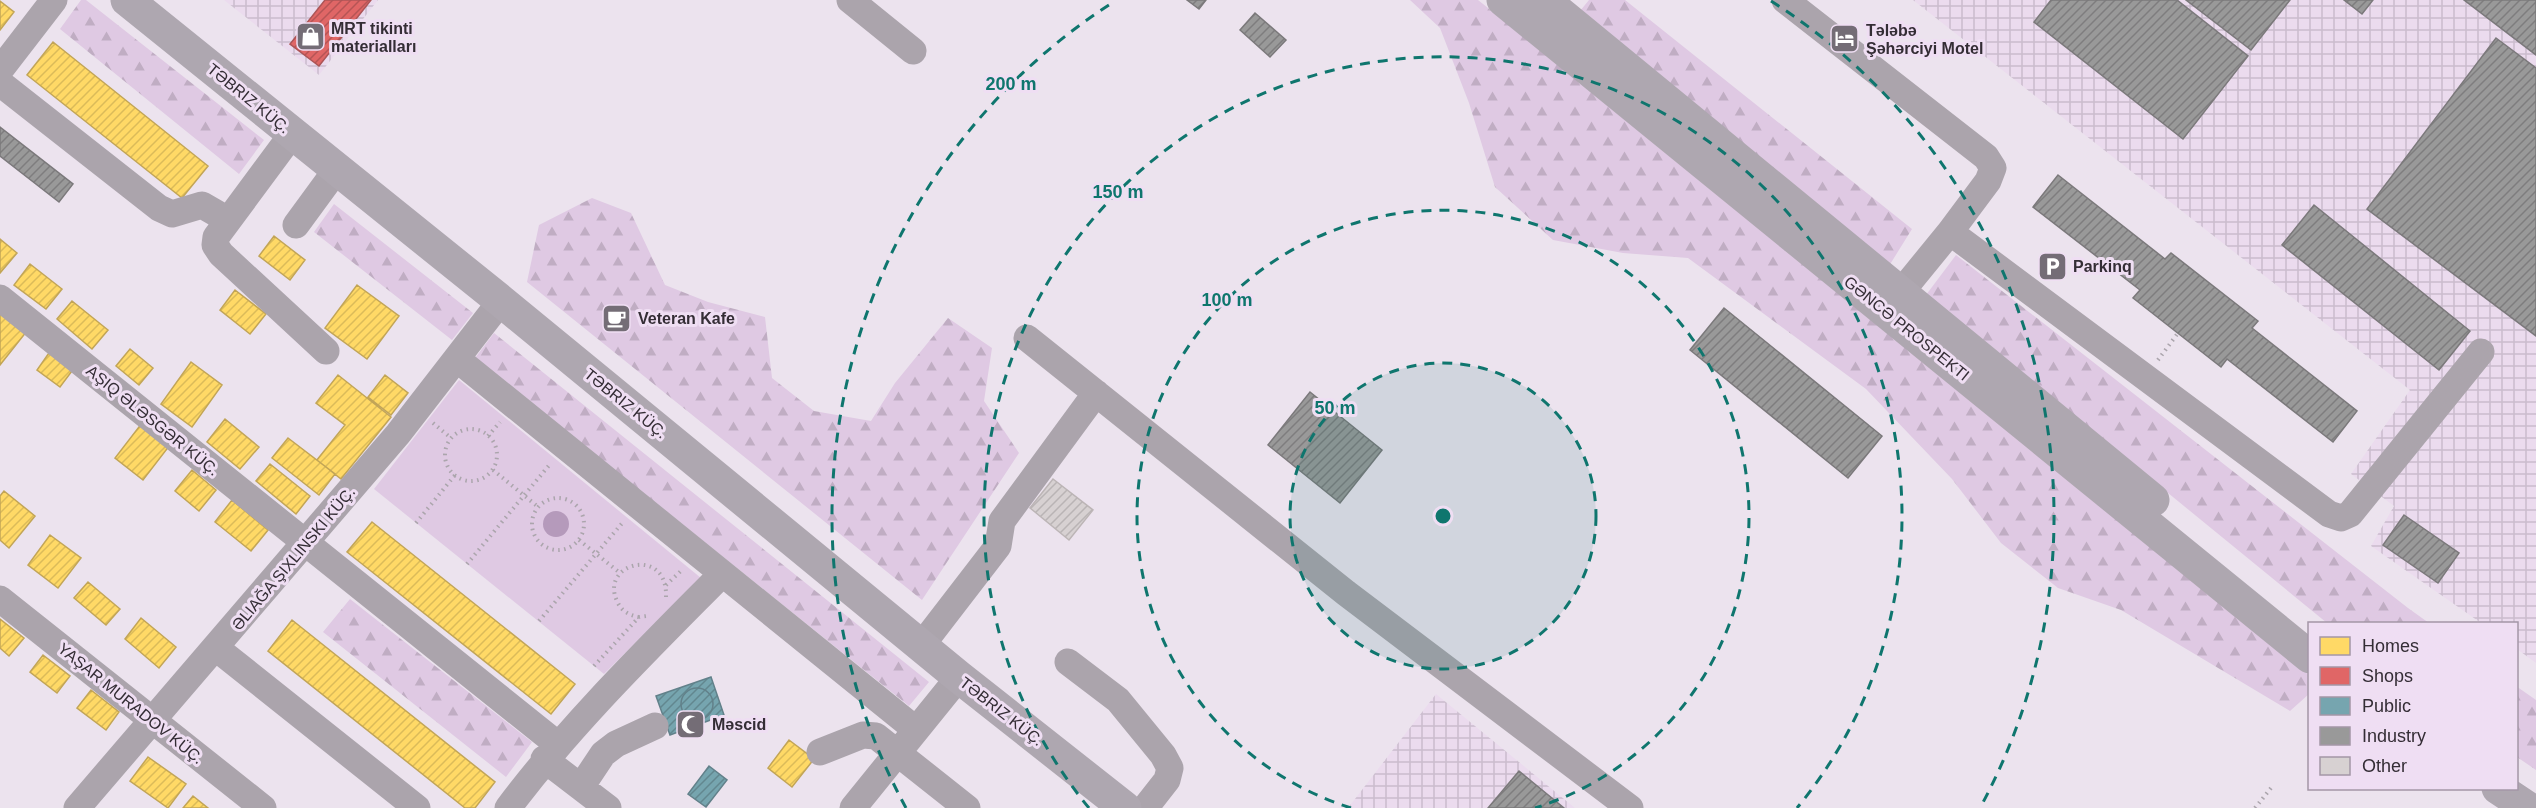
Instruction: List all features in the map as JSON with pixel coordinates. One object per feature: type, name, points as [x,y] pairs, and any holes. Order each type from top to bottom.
[{"type":"main road","name":"TƏBRIZ KÜÇ.","points":[[128,0],[501,301],[958,676],[1125,808]]},
{"type":"main road","name":"GƏNCƏ PROSPEKTI","points":[[1503,0],[1894,301],[2308,628]]},
{"type":"main road","name":"GƏNCƏ PROSPEKTI","points":[[1544,0],[2308,655]]},
{"type":"main road","points":[[2518,776],[2536,787]]},
{"type":"main road","points":[[2500,790],[2528,808]]},
{"type":"street","points":[[0,70],[54,0]]},
{"type":"street","points":[[850,0],[913,51]]},
{"type":"street","points":[[1785,0],[1986,157],[1993,168],[1988,181],[1894,301]]},
{"type":"street","points":[[0,83],[159,208],[172,214],[202,205],[228,220]]},
{"type":"street","points":[[293,134],[216,237],[215,245],[221,254],[326,351]]},
{"type":"street","points":[[296,225],[337,169]]},
{"type":"street","points":[[1950,232],[2329,514],[2341,518],[2350,514],[2481,352]]},
{"type":"street","points":[[0,298],[306,543],[551,751],[581,787],[608,808]]},
{"type":"street","points":[[77,808],[398,434],[501,301]]},
{"type":"street","points":[[1027,338],[1346,593],[1630,808]]},
{"type":"street","points":[[457,359],[915,729]]},
{"type":"street","points":[[921,646],[998,546],[1002,521],[1096,393]]},
{"type":"street","points":[[508,808],[551,751],[604,692],[722,574]]},
{"type":"street","name":"YAŞAR MURADOV KÜÇ.","points":[[0,598],[263,808]]},
{"type":"street","points":[[216,648],[417,808]]},
{"type":"street","points":[[1068,662],[1118,700],[1163,755],[1170,768],[1167,780],[1145,808]]},
{"type":"street","points":[[853,808],[958,676]]},
{"type":"street","points":[[581,787],[603,754],[616,744],[655,726]]},
{"type":"street","points":[[819,752],[863,735],[876,736],[967,808]]},
{"type":"path","points":[[2145,377],[2178,333]]},
{"type":"path","points":[[488,436],[504,417]]},
{"type":"path","points":[[428,420],[451,438]]},
{"type":"path","points":[[472,428],[488,436],[493,439],[498,450],[497,462],[493,470],[482,480],[471,482],[459,479],[450,471],[445,460],[446,448],[451,438],[460,431],[472,428]]},
{"type":"path","points":[[467,564],[554,458]]},
{"type":"path","points":[[493,470],[537,506]]},
{"type":"path","points":[[416,523],[455,475]]},
{"type":"path","points":[[558,497],[570,500],[579,508],[584,518],[579,540],[568,548],[557,550],[545,547],[536,540],[531,529],[532,516],[537,506],[547,499],[558,497]]},
{"type":"path","points":[[539,621],[627,518]]},
{"type":"path","points":[[579,540],[620,573]]},
{"type":"path","points":[[651,615],[639,617],[628,614],[619,606],[614,595],[614,584],[620,573],[629,566],[641,564],[652,567],[662,574],[666,585],[663,602]]},
{"type":"path","points":[[666,585],[686,566]]},
{"type":"path","points":[[594,666],[639,617]]},
{"type":"path","points":[[2255,808],[2271,788]]},
{"type":"shaded area","name":"MRT tikinti materialları","points":[[224,0],[378,0],[319,75]]},
{"type":"shaded area","points":[[1913,0],[2536,0],[2536,663],[2518,650],[2518,622],[2480,622],[2371,546],[2394,506],[2351,474],[2410,390]]},
{"type":"shaded area","points":[[556,511],[565,515],[569,524],[565,533],[556,537],[547,533],[543,524],[547,515]]},
{"type":"shaded area","points":[[1436,694],[1575,808],[1348,808]]},
{"type":"green space","points":[[81,0],[86,0],[264,140],[239,174],[60,29]]},
{"type":"green space","points":[[1410,0],[1478,0],[1705,181],[2308,674],[2308,695],[2290,711],[2121,610],[2058,588],[2001,543],[1952,479],[1866,389],[1688,258],[1623,253],[1553,240],[1495,187],[1469,103],[1440,28]]},
{"type":"green space","points":[[1589,0],[1625,0],[1912,229],[1889,266],[1580,11]]},
{"type":"green space","points":[[592,198],[631,213],[665,285],[708,302],[765,317],[772,378],[814,411],[871,421],[895,383],[948,318],[992,348],[984,401],[1019,453],[922,600],[527,282],[539,225]]},
{"type":"green space","points":[[334,204],[473,313],[452,340],[314,232]]},
{"type":"green space","points":[[1956,255],[2428,622],[2326,622],[1926,295]]},
{"type":"green space","points":[[494,333],[929,682],[909,706],[475,358]]},
{"type":"green space","points":[[459,380],[701,578],[604,674],[374,489]]},
{"type":"green space","points":[[350,599],[532,742],[506,777],[323,632]]},
{"type":"green space","points":[[2518,687],[2536,700],[2536,770],[2518,758]]},
{"type":"building: Homes","points":[[0,1],[14,12],[0,30]]},
{"type":"building: Homes","points":[[53,42],[208,166],[182,198],[27,75]]},
{"type":"building: Homes","points":[[274,236],[305,260],[290,280],[259,256]]},
{"type":"building: Homes","points":[[0,239],[17,253],[0,273]]},
{"type":"building: Homes","points":[[30,264],[62,289],[46,309],[14,285]]},
{"type":"building: Homes","points":[[357,285],[399,316],[367,359],[325,328]]},
{"type":"building: Homes","points":[[235,290],[266,314],[250,334],[220,310]]},
{"type":"building: Homes","points":[[72,301],[108,330],[92,349],[57,319]]},
{"type":"building: Homes","points":[[0,313],[27,331],[0,365]]},
{"type":"building: Homes","points":[[130,349],[153,368],[139,385],[116,366]]},
{"type":"building: Homes","points":[[51,350],[75,367],[60,387],[37,370]]},
{"type":"building: Homes","points":[[191,362],[222,385],[192,427],[161,404]]},
{"type":"building: Homes","points":[[338,375],[391,417],[341,479],[317,460],[345,425],[316,403]]},
{"type":"building: Homes","points":[[385,375],[408,393],[391,415],[368,397]]},
{"type":"building: Homes","points":[[225,419],[259,447],[240,469],[207,442]]},
{"type":"building: Homes","points":[[142,423],[170,445],[143,480],[115,458]]},
{"type":"building: Homes","points":[[288,438],[335,474],[319,495],[272,458]]},
{"type":"building: Homes","points":[[270,464],[310,496],[296,514],[256,481]]},
{"type":"building: Homes","points":[[192,470],[216,490],[199,511],[175,491]]},
{"type":"building: Homes","points":[[4,491],[35,516],[9,548],[0,540],[0,496]]},
{"type":"building: Homes","points":[[232,500],[268,530],[251,551],[215,522]]},
{"type":"building: Homes","points":[[372,522],[575,684],[551,714],[347,552]]},
{"type":"building: Homes","points":[[50,535],[81,558],[58,588],[28,565]]},
{"type":"building: Homes","points":[[88,582],[120,609],[106,625],[74,598]]},
{"type":"building: Homes","points":[[141,618],[176,647],[159,668],[125,639]]},
{"type":"building: Homes","points":[[0,619],[24,638],[9,656],[0,648]]},
{"type":"building: Homes","points":[[292,620],[495,782],[475,808],[465,808],[268,651]]},
{"type":"building: Homes","points":[[43,655],[70,676],[57,693],[30,672]]},
{"type":"building: Homes","points":[[91,690],[119,712],[106,730],[77,708]]},
{"type":"building: Homes","points":[[789,740],[814,759],[792,787],[768,768]]},
{"type":"building: Homes","points":[[148,757],[186,784],[168,808],[130,781]]},
{"type":"building: Homes","points":[[193,796],[208,808],[183,808]]},
{"type":"building: Shops","points":[[325,0],[371,0],[319,66],[290,44]]},
{"type":"building: Public","points":[[711,677],[724,715],[670,735],[656,696]]},
{"type":"building: Public","points":[[697,688],[708,693],[713,704],[708,715],[697,720],[686,715],[681,704],[686,693]]},
{"type":"building: Public","points":[[709,766],[727,780],[706,807],[688,794]]},
{"type":"building: Industry","points":[[1187,0],[1206,0],[1199,9]]},
{"type":"building: Industry","points":[[2051,0],[2177,0],[2248,56],[2183,139],[2034,22]]},
{"type":"building: Industry","points":[[2186,0],[2290,0],[2251,50]]},
{"type":"building: Industry","points":[[2344,0],[2373,0],[2362,14]]},
{"type":"building: Industry","points":[[2464,0],[2536,0],[2536,55]]},
{"type":"building: Industry","points":[[1255,13],[1286,40],[1270,57],[1240,30]]},
{"type":"building: Industry","points":[[2496,38],[2536,68],[2536,336],[2367,209]]},
{"type":"building: Industry","points":[[0,127],[73,184],[59,202],[0,156]]},
{"type":"building: Industry","points":[[2058,175],[2165,259],[2171,253],[2258,321],[2252,328],[2357,411],[2333,442],[2227,359],[2221,367],[2133,298],[2140,290],[2033,207]]},
{"type":"building: Industry","points":[[2314,205],[2470,331],[2439,370],[2282,245]]},
{"type":"building: Industry","points":[[1724,308],[1882,436],[1848,478],[1690,350]]},
{"type":"building: Industry","points":[[1310,392],[1382,450],[1340,503],[1268,445]]},
{"type":"building: Industry","points":[[2404,515],[2459,553],[2438,583],[2383,545]]},
{"type":"building: Industry","points":[[1519,771],[1564,808],[1488,808]]},
{"type":"building: Other","points":[[1053,479],[1093,510],[1069,540],[1030,508]]},
{"type":"place","name":"MRT tikinti materialları","points":[[310,37]]},
{"type":"place","name":"Tələbə Şəhərciyi Motel","points":[[1845,39]]},
{"type":"place","name":"Parkinq","points":[[2052,266]]},
{"type":"place","name":"Veteran Kafe","points":[[617,318]]},
{"type":"place","name":"Məscid","points":[[691,724]]}]
